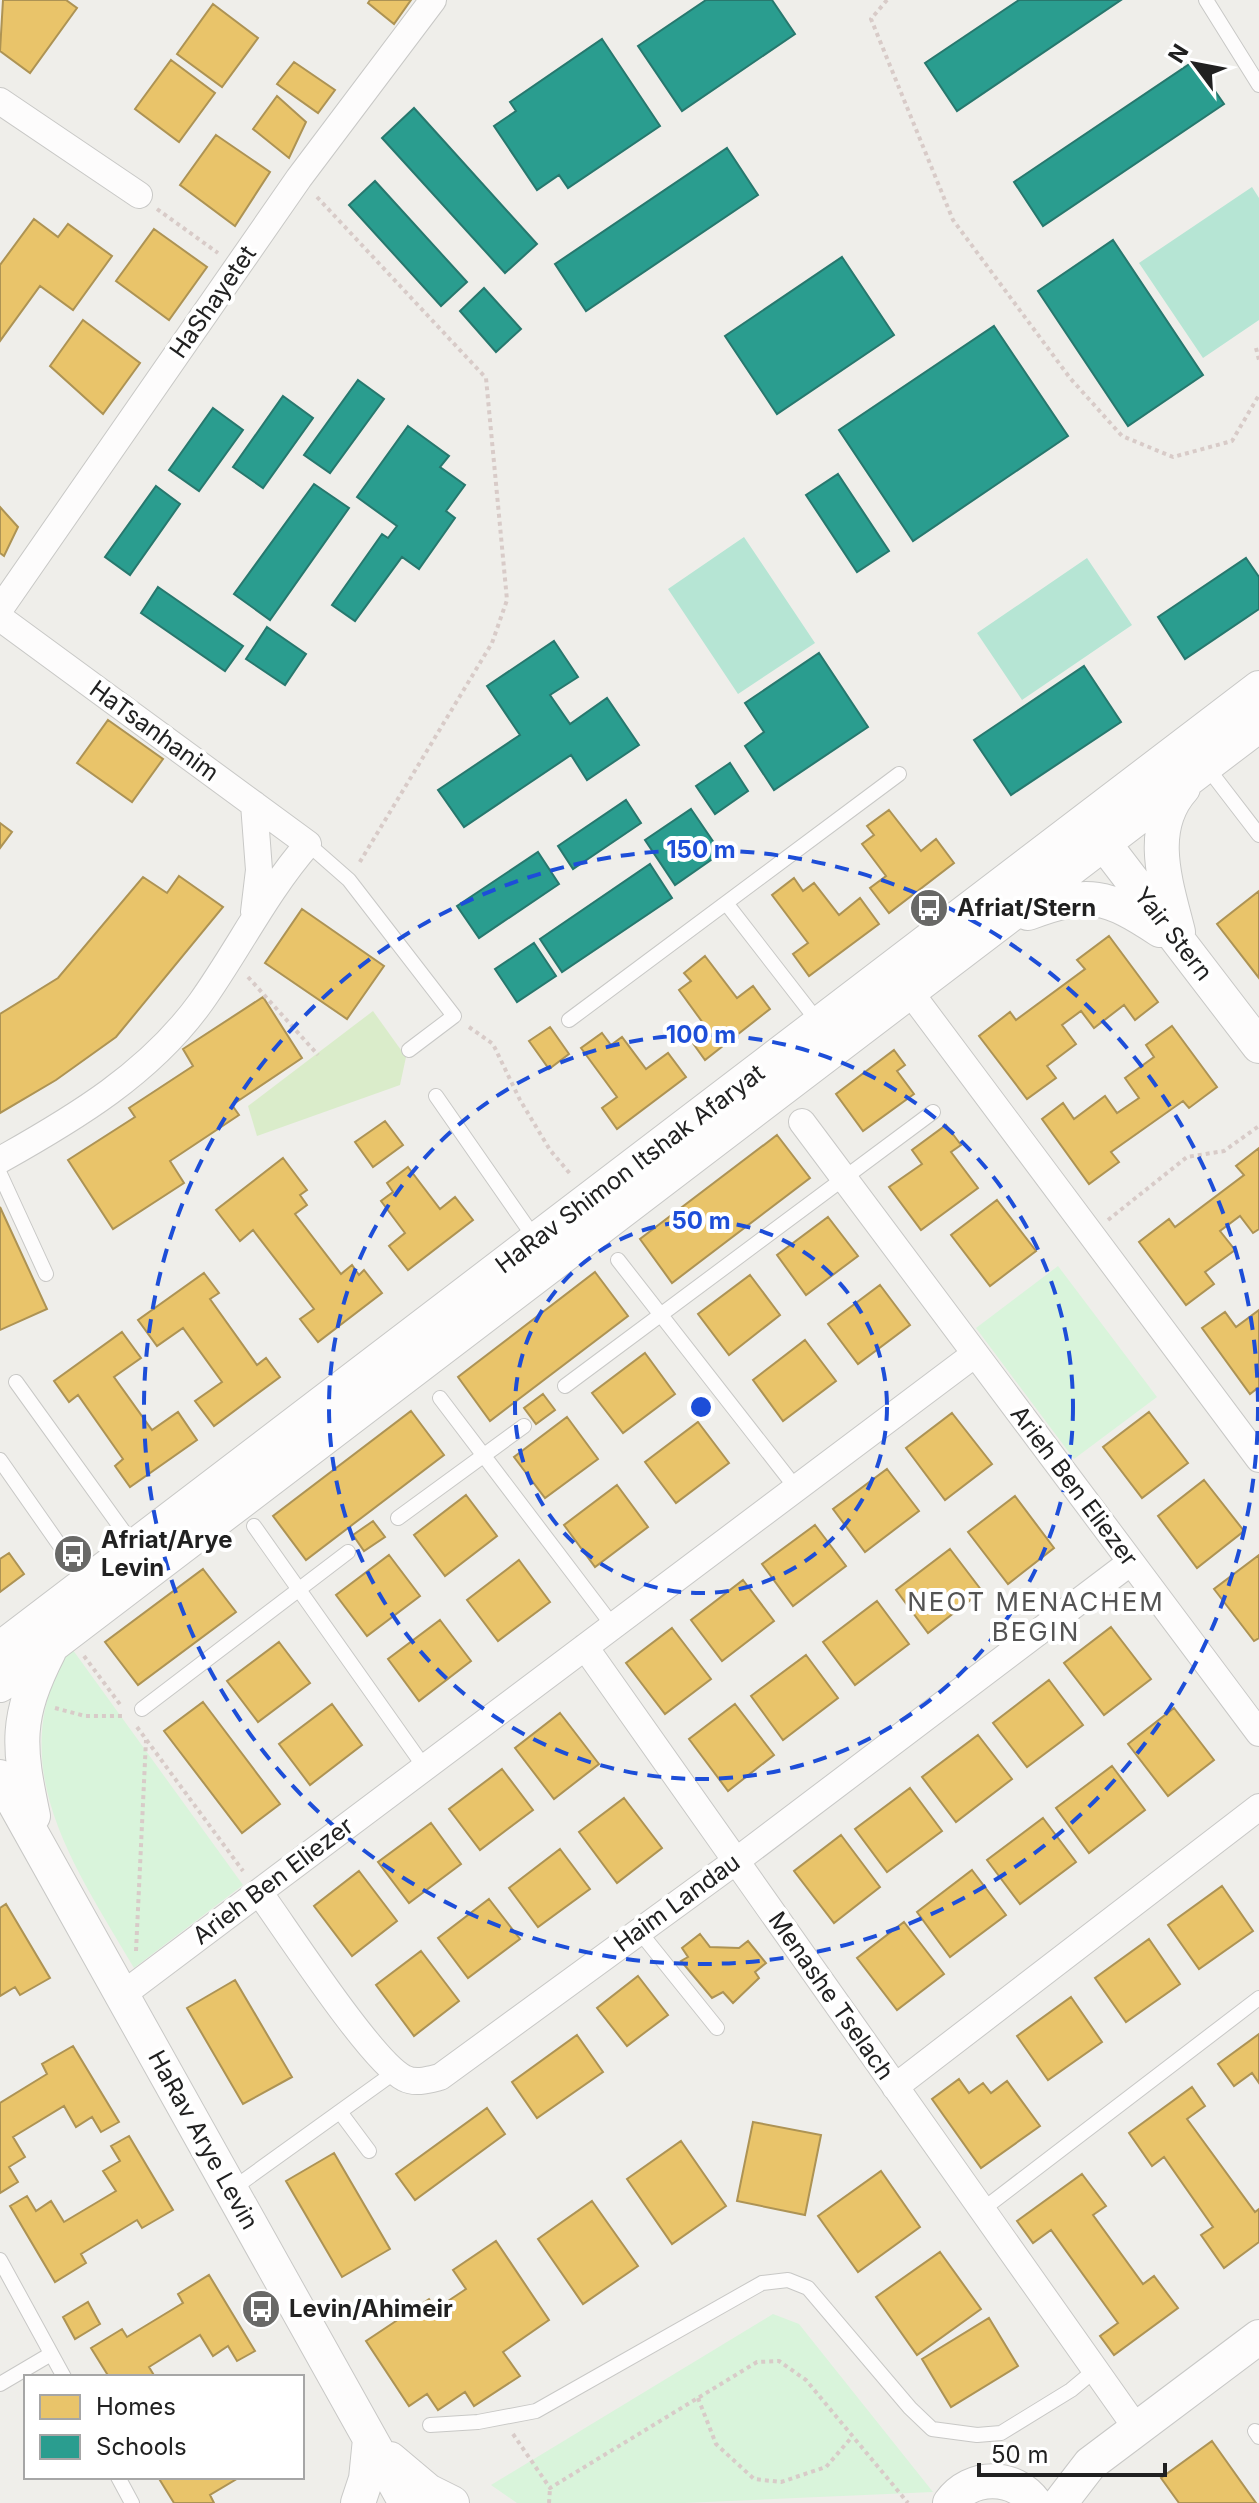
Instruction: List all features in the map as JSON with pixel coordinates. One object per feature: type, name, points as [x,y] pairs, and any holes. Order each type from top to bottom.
[{"type":"street","name":"HaShayetet","points":[[0,609],[299,178],[433,0]]},
{"type":"street","points":[[0,101],[139,195]]},
{"type":"street","name":"HaTsanhanim","points":[[0,618],[308,844]]},
{"type":"street","name":"HaRav Shimon Itshak Afaryat","points":[[64,1636],[1001,923],[1095,833],[1259,688]]},
{"type":"street","name":"HaRav Shimon Itshak Afaryat","points":[[0,1649],[820,1025],[1095,833],[1205,777],[1259,725]]},
{"type":"street","points":[[1181,944],[1165,880],[1161,834],[1176,796],[1205,777]]},
{"type":"street","points":[[238,948],[258,897],[254,804]]},
{"type":"street","name":"Yair Stern","points":[[1095,833],[1259,1046]]},
{"type":"street","points":[[0,1160],[67,1122],[165,1046],[238,948],[276,885],[308,844]]},
{"type":"street","points":[[1001,923],[1061,901],[1096,897],[1123,906],[1181,944]]},
{"type":"street","points":[[910,992],[1259,1459]]},
{"type":"street","name":"Arieh Ben Eliezer","points":[[802,1122],[1259,1733]]},
{"type":"street","name":"Arieh Ben Eliezer","points":[[128,1991],[975,1354]]},
{"type":"street","name":"Haim Landau","points":[[395,2072],[407,2080],[422,2082],[440,2077],[736,1861],[1131,1562]]},
{"type":"street","points":[[39,1848],[21,1758],[14,1693],[64,1636]]},
{"type":"street","name":"Menashe Tselach","points":[[585,1647],[895,2087],[1259,1807]]},
{"type":"street","name":"HaRav Arye Levin","points":[[2,1782],[128,1991],[231,2190],[406,2503]]},
{"type":"street","points":[[259,1892],[380,2058],[395,2072]]},
{"type":"street","points":[[895,2087],[1137,2429]]},
{"type":"street","points":[[1060,2503],[1090,2464],[1259,2337]]},
{"type":"street","points":[[358,2503],[366,2479],[370,2439]]},
{"type":"street","points":[[370,2439],[406,2475],[452,2503]]},
{"type":"street","points":[[950,2500],[970,2485],[986,2481],[1043,2479],[1090,2464]]},
{"type":"street","points":[[1004,2481],[1019,2488],[1035,2503]]},
{"type":"lane","points":[[1206,0],[1259,85]]},
{"type":"lane","points":[[569,1020],[899,774]]},
{"type":"lane","points":[[1205,777],[1259,835]]},
{"type":"lane","points":[[308,844],[349,880],[454,1016],[409,1050]]},
{"type":"lane","points":[[726,903],[820,1025]]},
{"type":"lane","points":[[436,1096],[536,1241]]},
{"type":"lane","points":[[565,1386],[933,1112]]},
{"type":"lane","points":[[0,1174],[46,1274]]},
{"type":"lane","points":[[618,1260],[796,1488]]},
{"type":"lane","points":[[16,1382],[134,1546]]},
{"type":"lane","points":[[440,1398],[613,1626]]},
{"type":"lane","points":[[398,1518],[524,1426]]},
{"type":"lane","points":[[0,1460],[86,1583]]},
{"type":"lane","points":[[254,1526],[425,1768]]},
{"type":"lane","points":[[135,1713],[348,1552]]},
{"type":"lane","points":[[639,1931],[717,2028]]},
{"type":"lane","points":[[982,2210],[1259,1998]]},
{"type":"lane","points":[[231,2190],[395,2072]]},
{"type":"lane","points":[[340,2112],[369,2151]]},
{"type":"lane","points":[[0,2260],[63,2375]]},
{"type":"lane","points":[[430,2425],[478,2422],[500,2415],[536,2411],[762,2283],[788,2280],[808,2288],[825,2305],[910,2408],[932,2429],[977,2435],[1001,2433],[1071,2390],[1095,2370]]},
{"type":"lane","points":[[0,2384],[51,2354]]},
{"type":"lane","points":[[119,2479],[132,2503]]},
{"type":"path","points":[[887,0],[871,19],[953,220],[1070,378],[1122,436],[1173,457],[1232,441],[1259,395]]},
{"type":"path","points":[[299,178],[486,378],[507,600],[492,643],[349,880]]},
{"type":"path","points":[[139,195],[237,267]]},
{"type":"path","points":[[1256,348],[1259,360]]},
{"type":"path","points":[[238,948],[318,1055]]},
{"type":"path","points":[[454,1016],[493,1044],[520,1100],[550,1150],[591,1199]]},
{"type":"path","points":[[1091,1234],[1187,1157],[1224,1151],[1259,1126]]},
{"type":"path","points":[[64,1636],[135,1713],[146,1740],[259,1892]]},
{"type":"path","points":[[14,1693],[85,1716],[135,1713]]},
{"type":"path","points":[[128,1991],[146,1740]]},
{"type":"path","points":[[550,2488],[757,2362],[779,2361],[806,2380],[908,2503]]},
{"type":"path","points":[[698,2398],[716,2444],[754,2479],[781,2482],[826,2467],[852,2438]]},
{"type":"path","points":[[500,2415],[550,2488],[549,2503]]},
{"type":"green space","points":[[1252,187],[1259,198],[1259,320],[1203,358],[1139,263]]},
{"type":"green space","points":[[744,537],[815,643],[738,694],[668,589]]},
{"type":"green space","points":[[1087,558],[1132,625],[1022,700],[977,633]]},
{"type":"green space","points":[[373,1011],[406,1057],[400,1085],[257,1136],[248,1106]]},
{"type":"green space","points":[[1058,1266],[1157,1397],[1074,1459],[976,1328]]},
{"type":"green space","points":[[70,1646],[243,1885],[134,1968],[69,1852],[53,1813],[44,1773],[42,1732],[50,1690]]},
{"type":"green space","points":[[773,2314],[799,2324],[933,2492],[684,2503],[517,2503],[491,2485]]},
{"type":"building: Homes","points":[[3,0],[66,0],[77,8],[30,73],[0,51]]},
{"type":"building: Homes","points":[[370,0],[411,0],[394,24],[368,3]]},
{"type":"building: Homes","points":[[213,4],[258,38],[222,87],[177,54]]},
{"type":"building: Homes","points":[[171,60],[215,93],[179,142],[135,109]]},
{"type":"building: Homes","points":[[294,62],[335,90],[318,113],[277,84]]},
{"type":"building: Homes","points":[[277,96],[306,122],[289,158],[253,129]]},
{"type":"building: Homes","points":[[216,135],[270,172],[235,226],[180,185]]},
{"type":"building: Homes","points":[[34,219],[58,237],[68,224],[112,256],[73,310],[40,286],[0,341],[0,265]]},
{"type":"building: Homes","points":[[154,229],[207,267],[169,320],[116,281]]},
{"type":"building: Homes","points":[[83,320],[140,363],[103,414],[50,366]]},
{"type":"building: Homes","points":[[0,507],[18,527],[4,556],[0,553]]},
{"type":"building: Homes","points":[[108,720],[163,759],[132,802],[77,763]]},
{"type":"building: Homes","points":[[889,810],[921,851],[936,839],[954,863],[889,913],[870,888],[886,876],[862,844],[874,835],[867,826]]},
{"type":"building: Homes","points":[[0,823],[12,832],[0,848]]},
{"type":"building: Homes","points":[[179,876],[223,907],[116,1037],[56,1080],[0,1113],[0,1014],[58,978],[143,877],[167,893]]},
{"type":"building: Homes","points":[[794,878],[803,891],[814,883],[839,915],[860,898],[879,924],[809,976],[793,954],[808,943],[772,895]]},
{"type":"building: Homes","points":[[1259,891],[1259,978],[1217,924]]},
{"type":"building: Homes","points":[[302,909],[384,966],[347,1019],[265,963]]},
{"type":"building: Homes","points":[[1109,936],[1158,1002],[1135,1020],[1124,1005],[1094,1028],[1081,1011],[1062,1025],[1076,1044],[1047,1066],[1056,1078],[1027,1099],[979,1036],[1010,1012],[1016,1020],[1085,969],[1077,960]]},
{"type":"building: Homes","points":[[705,956],[737,998],[753,986],[770,1009],[705,1060],[687,1035],[703,1023],[679,990],[691,981],[684,973]]},
{"type":"building: Homes","points":[[263,997],[302,1058],[232,1105],[239,1115],[170,1161],[184,1183],[113,1229],[68,1160],[135,1117],[129,1108],[193,1066],[183,1049]]},
{"type":"building: Homes","points":[[1172,1026],[1217,1087],[1189,1108],[1183,1101],[1111,1152],[1119,1162],[1089,1184],[1042,1119],[1063,1103],[1074,1119],[1105,1096],[1117,1113],[1139,1098],[1125,1078],[1154,1057],[1146,1045]]},
{"type":"building: Homes","points":[[550,1027],[569,1054],[549,1069],[529,1041]]},
{"type":"building: Homes","points":[[602,1033],[611,1045],[622,1037],[646,1069],[668,1053],[686,1077],[617,1129],[602,1108],[617,1097],[581,1048]]},
{"type":"building: Homes","points":[[894,1050],[905,1065],[897,1071],[914,1094],[863,1131],[836,1094]]},
{"type":"building: Homes","points":[[385,1121],[403,1145],[373,1167],[355,1142]]},
{"type":"building: Homes","points":[[946,1125],[961,1145],[951,1152],[978,1188],[921,1230],[889,1187],[922,1164],[912,1150]]},
{"type":"building: Homes","points":[[777,1135],[810,1178],[672,1283],[640,1239]]},
{"type":"building: Homes","points":[[1259,1148],[1259,1229],[1253,1233],[1240,1216],[1220,1231],[1235,1250],[1205,1272],[1214,1284],[1186,1305],[1139,1242],[1169,1219],[1175,1227],[1244,1175],[1236,1166]]},
{"type":"building: Homes","points":[[283,1158],[307,1190],[300,1195],[307,1205],[295,1214],[341,1274],[352,1265],[359,1275],[364,1270],[382,1293],[318,1342],[300,1319],[314,1309],[253,1230],[240,1241],[216,1210]]},
{"type":"building: Homes","points":[[408,1167],[440,1209],[455,1197],[473,1220],[408,1270],[389,1246],[405,1233],[381,1201],[393,1192],[387,1183]]},
{"type":"building: Homes","points":[[997,1200],[1036,1251],[990,1286],[951,1235]]},
{"type":"building: Homes","points":[[0,1207],[47,1309],[0,1330]]},
{"type":"building: Homes","points":[[828,1217],[858,1256],[806,1295],[777,1255]]},
{"type":"building: Homes","points":[[595,1272],[628,1316],[490,1421],[458,1377]]},
{"type":"building: Homes","points":[[204,1273],[219,1293],[210,1299],[257,1365],[266,1358],[280,1377],[214,1426],[195,1401],[222,1382],[183,1328],[157,1346],[138,1320]]},
{"type":"building: Homes","points":[[750,1275],[780,1315],[729,1355],[698,1314]]},
{"type":"building: Homes","points":[[880,1285],[910,1325],[858,1364],[828,1324]]},
{"type":"building: Homes","points":[[1259,1310],[1259,1387],[1250,1394],[1202,1328],[1225,1312],[1236,1327]]},
{"type":"building: Homes","points":[[122,1332],[141,1358],[114,1377],[152,1430],[178,1412],[197,1440],[130,1487],[115,1466],[123,1459],[78,1395],[69,1402],[54,1381]]},
{"type":"building: Homes","points":[[805,1340],[836,1381],[783,1421],[753,1380]]},
{"type":"building: Homes","points":[[645,1353],[675,1394],[623,1433],[592,1393]]},
{"type":"building: Homes","points":[[543,1394],[555,1410],[536,1424],[524,1408]]},
{"type":"building: Homes","points":[[411,1411],[444,1455],[306,1560],[273,1516]]},
{"type":"building: Homes","points":[[1149,1412],[1188,1463],[1142,1498],[1103,1447]]},
{"type":"building: Homes","points":[[952,1413],[992,1464],[945,1500],[906,1448]]},
{"type":"building: Homes","points":[[567,1417],[598,1459],[545,1498],[514,1457]]},
{"type":"building: Homes","points":[[698,1422],[729,1463],[676,1503],[645,1462]]},
{"type":"building: Homes","points":[[887,1469],[919,1511],[865,1552],[833,1509]]},
{"type":"building: Homes","points":[[1204,1480],[1244,1531],[1197,1568],[1158,1516]]},
{"type":"building: Homes","points":[[617,1485],[648,1527],[595,1567],[564,1525]]},
{"type":"building: Homes","points":[[466,1495],[497,1536],[445,1576],[414,1535]]},
{"type":"building: Homes","points":[[1015,1496],[1054,1548],[1008,1584],[968,1532]]},
{"type":"building: Homes","points":[[373,1521],[385,1537],[364,1551],[353,1535]]},
{"type":"building: Homes","points":[[815,1525],[846,1566],[793,1606],[762,1564]]},
{"type":"building: Homes","points":[[950,1549],[982,1591],[928,1633],[896,1590]]},
{"type":"building: Homes","points":[[9,1553],[24,1574],[0,1592],[0,1559]]},
{"type":"building: Homes","points":[[389,1555],[420,1596],[367,1636],[336,1595]]},
{"type":"building: Homes","points":[[1259,1555],[1259,1638],[1254,1641],[1214,1589]]},
{"type":"building: Homes","points":[[519,1560],[550,1602],[498,1641],[467,1600]]},
{"type":"building: Homes","points":[[203,1569],[236,1612],[138,1685],[105,1642]]},
{"type":"building: Homes","points":[[743,1580],[774,1621],[722,1661],[691,1620]]},
{"type":"building: Homes","points":[[877,1601],[909,1644],[855,1685],[823,1642]]},
{"type":"building: Homes","points":[[440,1620],[471,1661],[419,1701],[388,1659]]},
{"type":"building: Homes","points":[[1111,1627],[1151,1679],[1104,1715],[1064,1663]]},
{"type":"building: Homes","points":[[672,1628],[711,1679],[665,1714],[626,1663]]},
{"type":"building: Homes","points":[[279,1642],[310,1683],[258,1722],[227,1681]]},
{"type":"building: Homes","points":[[806,1655],[838,1698],[783,1740],[751,1696]]},
{"type":"building: Homes","points":[[1049,1680],[1083,1725],[1027,1767],[993,1723]]},
{"type":"building: Homes","points":[[203,1702],[280,1804],[242,1833],[164,1731]]},
{"type":"building: Homes","points":[[332,1704],[362,1745],[310,1785],[279,1744]]},
{"type":"building: Homes","points":[[735,1704],[774,1755],[728,1791],[689,1739]]},
{"type":"building: Homes","points":[[1174,1708],[1214,1760],[1168,1796],[1128,1744]]},
{"type":"building: Homes","points":[[560,1713],[599,1764],[554,1799],[515,1748]]},
{"type":"building: Homes","points":[[978,1735],[1012,1779],[956,1822],[922,1777]]},
{"type":"building: Homes","points":[[1112,1766],[1145,1810],[1089,1853],[1056,1808]]},
{"type":"building: Homes","points":[[502,1769],[533,1810],[480,1850],[449,1809]]},
{"type":"building: Homes","points":[[910,1788],[942,1831],[887,1872],[855,1829]]},
{"type":"building: Homes","points":[[624,1798],[662,1848],[617,1883],[579,1832]]},
{"type":"building: Homes","points":[[1043,1818],[1076,1862],[1020,1904],[987,1860]]},
{"type":"building: Homes","points":[[431,1823],[461,1864],[409,1903],[378,1862]]},
{"type":"building: Homes","points":[[841,1835],[880,1887],[834,1923],[794,1871]]},
{"type":"building: Homes","points":[[560,1849],[590,1889],[538,1927],[509,1888]]},
{"type":"building: Homes","points":[[972,1870],[1006,1915],[950,1957],[917,1912]]},
{"type":"building: Homes","points":[[359,1871],[397,1921],[352,1956],[314,1906]]},
{"type":"building: Homes","points":[[1222,1886],[1253,1931],[1199,1969],[1168,1925]]},
{"type":"building: Homes","points":[[489,1899],[520,1939],[468,1978],[438,1938]]},
{"type":"building: Homes","points":[[6,1904],[50,1978],[20,1995],[15,1987],[0,1996],[0,1908]]},
{"type":"building: Homes","points":[[904,1922],[944,1974],[897,2010],[857,1958]]},
{"type":"building: Homes","points":[[700,1934],[710,1947],[739,1948],[748,1941],[766,1963],[755,1972],[759,1978],[733,2003],[723,1992],[712,1998],[681,1961],[688,1957],[682,1948]]},
{"type":"building: Homes","points":[[1149,1939],[1180,1984],[1126,2022],[1095,1978]]},
{"type":"building: Homes","points":[[421,1951],[459,2001],[414,2036],[376,1985]]},
{"type":"building: Homes","points":[[638,1976],[668,2015],[627,2046],[597,2008]]},
{"type":"building: Homes","points":[[235,1980],[292,2077],[243,2104],[187,2008]]},
{"type":"building: Homes","points":[[1071,1997],[1102,2042],[1048,2080],[1017,2036]]},
{"type":"building: Homes","points":[[1259,2034],[1259,2083],[1252,2073],[1234,2086],[1218,2064]]},
{"type":"building: Homes","points":[[577,2035],[603,2072],[537,2118],[512,2082]]},
{"type":"building: Homes","points":[[73,2046],[119,2122],[101,2132],[92,2117],[76,2127],[64,2106],[13,2137],[25,2157],[9,2167],[18,2182],[0,2193],[0,2103],[47,2074],[42,2064]]},
{"type":"building: Homes","points":[[959,2079],[969,2093],[983,2083],[991,2093],[1007,2081],[1040,2126],[981,2168],[932,2099]]},
{"type":"building: Homes","points":[[1192,2087],[1205,2106],[1187,2119],[1255,2212],[1259,2209],[1259,2242],[1224,2268],[1201,2235],[1213,2227],[1164,2157],[1152,2166],[1129,2133]]},
{"type":"building: Homes","points":[[487,2108],[505,2134],[415,2200],[396,2174]]},
{"type":"building: Homes","points":[[753,2122],[821,2135],[805,2215],[737,2201]]},
{"type":"building: Homes","points":[[129,2136],[173,2210],[142,2228],[137,2220],[81,2254],[86,2263],[55,2282],[10,2206],[27,2196],[36,2211],[51,2201],[64,2222],[116,2191],[103,2171],[120,2161],[111,2146]]},
{"type":"building: Homes","points":[[681,2141],[726,2206],[672,2244],[627,2179]]},
{"type":"building: Homes","points":[[334,2153],[390,2249],[342,2277],[286,2181]]},
{"type":"building: Homes","points":[[881,2171],[920,2227],[858,2272],[818,2216]]},
{"type":"building: Homes","points":[[1082,2174],[1106,2206],[1093,2215],[1143,2284],[1154,2276],[1178,2308],[1114,2355],[1100,2336],[1118,2323],[1051,2230],[1033,2243],[1017,2221]]},
{"type":"building: Homes","points":[[592,2201],[638,2266],[583,2304],[538,2239]]},
{"type":"building: Homes","points":[[496,2241],[549,2320],[503,2352],[520,2376],[474,2406],[465,2392],[438,2410],[427,2394],[409,2406],[366,2341],[429,2299],[436,2309],[466,2289],[453,2270]]},
{"type":"building: Homes","points":[[940,2252],[981,2309],[917,2355],[876,2297]]},
{"type":"building: Homes","points":[[209,2275],[255,2351],[237,2361],[228,2346],[213,2356],[200,2335],[149,2367],[154,2375],[108,2375],[91,2348],[122,2329],[127,2337],[183,2303],[178,2294]]},
{"type":"building: Homes","points":[[88,2302],[100,2324],[75,2339],[63,2317]]},
{"type":"building: Homes","points":[[989,2318],[1018,2366],[951,2407],[922,2359]]},
{"type":"building: Homes","points":[[1212,2441],[1256,2503],[1179,2503],[1161,2478]]},
{"type":"building: Homes","points":[[159,2479],[237,2479],[210,2495],[214,2503],[174,2503]]},
{"type":"building: Schools","points":[[706,0],[772,0],[795,34],[682,111],[638,46]]},
{"type":"building: Schools","points":[[1019,0],[1121,0],[957,111],[925,63]]},
{"type":"building: Schools","points":[[602,39],[660,126],[568,188],[559,175],[537,190],[494,126],[516,111],[510,102]]},
{"type":"building: Schools","points":[[1194,61],[1224,104],[1043,226],[1014,182]]},
{"type":"building: Schools","points":[[414,108],[537,244],[505,273],[382,138]]},
{"type":"building: Schools","points":[[727,148],[758,195],[586,311],[555,264]]},
{"type":"building: Schools","points":[[375,181],[467,282],[441,306],[349,205]]},
{"type":"building: Schools","points":[[1113,240],[1203,375],[1128,426],[1038,291]]},
{"type":"building: Schools","points":[[842,257],[894,335],[777,414],[725,336]]},
{"type":"building: Schools","points":[[484,288],[521,329],[496,352],[460,311]]},
{"type":"building: Schools","points":[[994,326],[1068,436],[913,541],[839,430]]},
{"type":"building: Schools","points":[[358,380],[384,399],[330,473],[304,455]]},
{"type":"building: Schools","points":[[283,396],[313,418],[263,488],[233,467]]},
{"type":"building: Schools","points":[[213,408],[243,430],[199,491],[169,470]]},
{"type":"building: Schools","points":[[408,426],[449,456],[440,467],[465,485],[446,511],[455,518],[419,569],[402,557],[355,621],[332,605],[382,534],[388,538],[397,526],[357,497]]},
{"type":"building: Schools","points":[[838,474],[889,551],[857,572],[806,495]]},
{"type":"building: Schools","points":[[314,484],[349,508],[270,620],[234,594]]},
{"type":"building: Schools","points":[[156,486],[180,504],[130,575],[105,557]]},
{"type":"building: Schools","points":[[1246,558],[1259,577],[1259,609],[1185,659],[1158,617]]},
{"type":"building: Schools","points":[[158,587],[243,646],[225,671],[141,613]]},
{"type":"building: Schools","points":[[267,627],[306,654],[285,685],[246,659]]},
{"type":"building: Schools","points":[[554,641],[578,677],[550,695],[570,724],[607,698],[639,745],[587,780],[571,755],[464,827],[438,790],[520,735],[487,686]]},
{"type":"building: Schools","points":[[819,653],[868,727],[774,790],[745,746],[764,732],[745,703]]},
{"type":"building: Schools","points":[[1084,666],[1121,722],[1011,795],[974,740]]},
{"type":"building: Schools","points":[[730,763],[748,791],[715,814],[696,786]]},
{"type":"building: Schools","points":[[626,800],[641,823],[573,869],[558,846]]},
{"type":"building: Schools","points":[[691,809],[721,853],[675,885],[645,840]]},
{"type":"building: Schools","points":[[538,852],[559,884],[479,938],[457,906]]},
{"type":"building: Schools","points":[[650,864],[672,898],[562,972],[540,939]]},
{"type":"building: Schools","points":[[534,943],[556,976],[517,1002],[495,969]]},
{"type":"place","name":"Afriat/Stern","points":[[929,908]]},
{"type":"place","name":"Afriat/Arye Levin","points":[[73,1554]]},
{"type":"place","name":"Levin/Ahimeir","points":[[261,2309]]},
{"type":"district","name":"NEOT MENACHEM BEGIN","points":[[1036,1617]]}]
